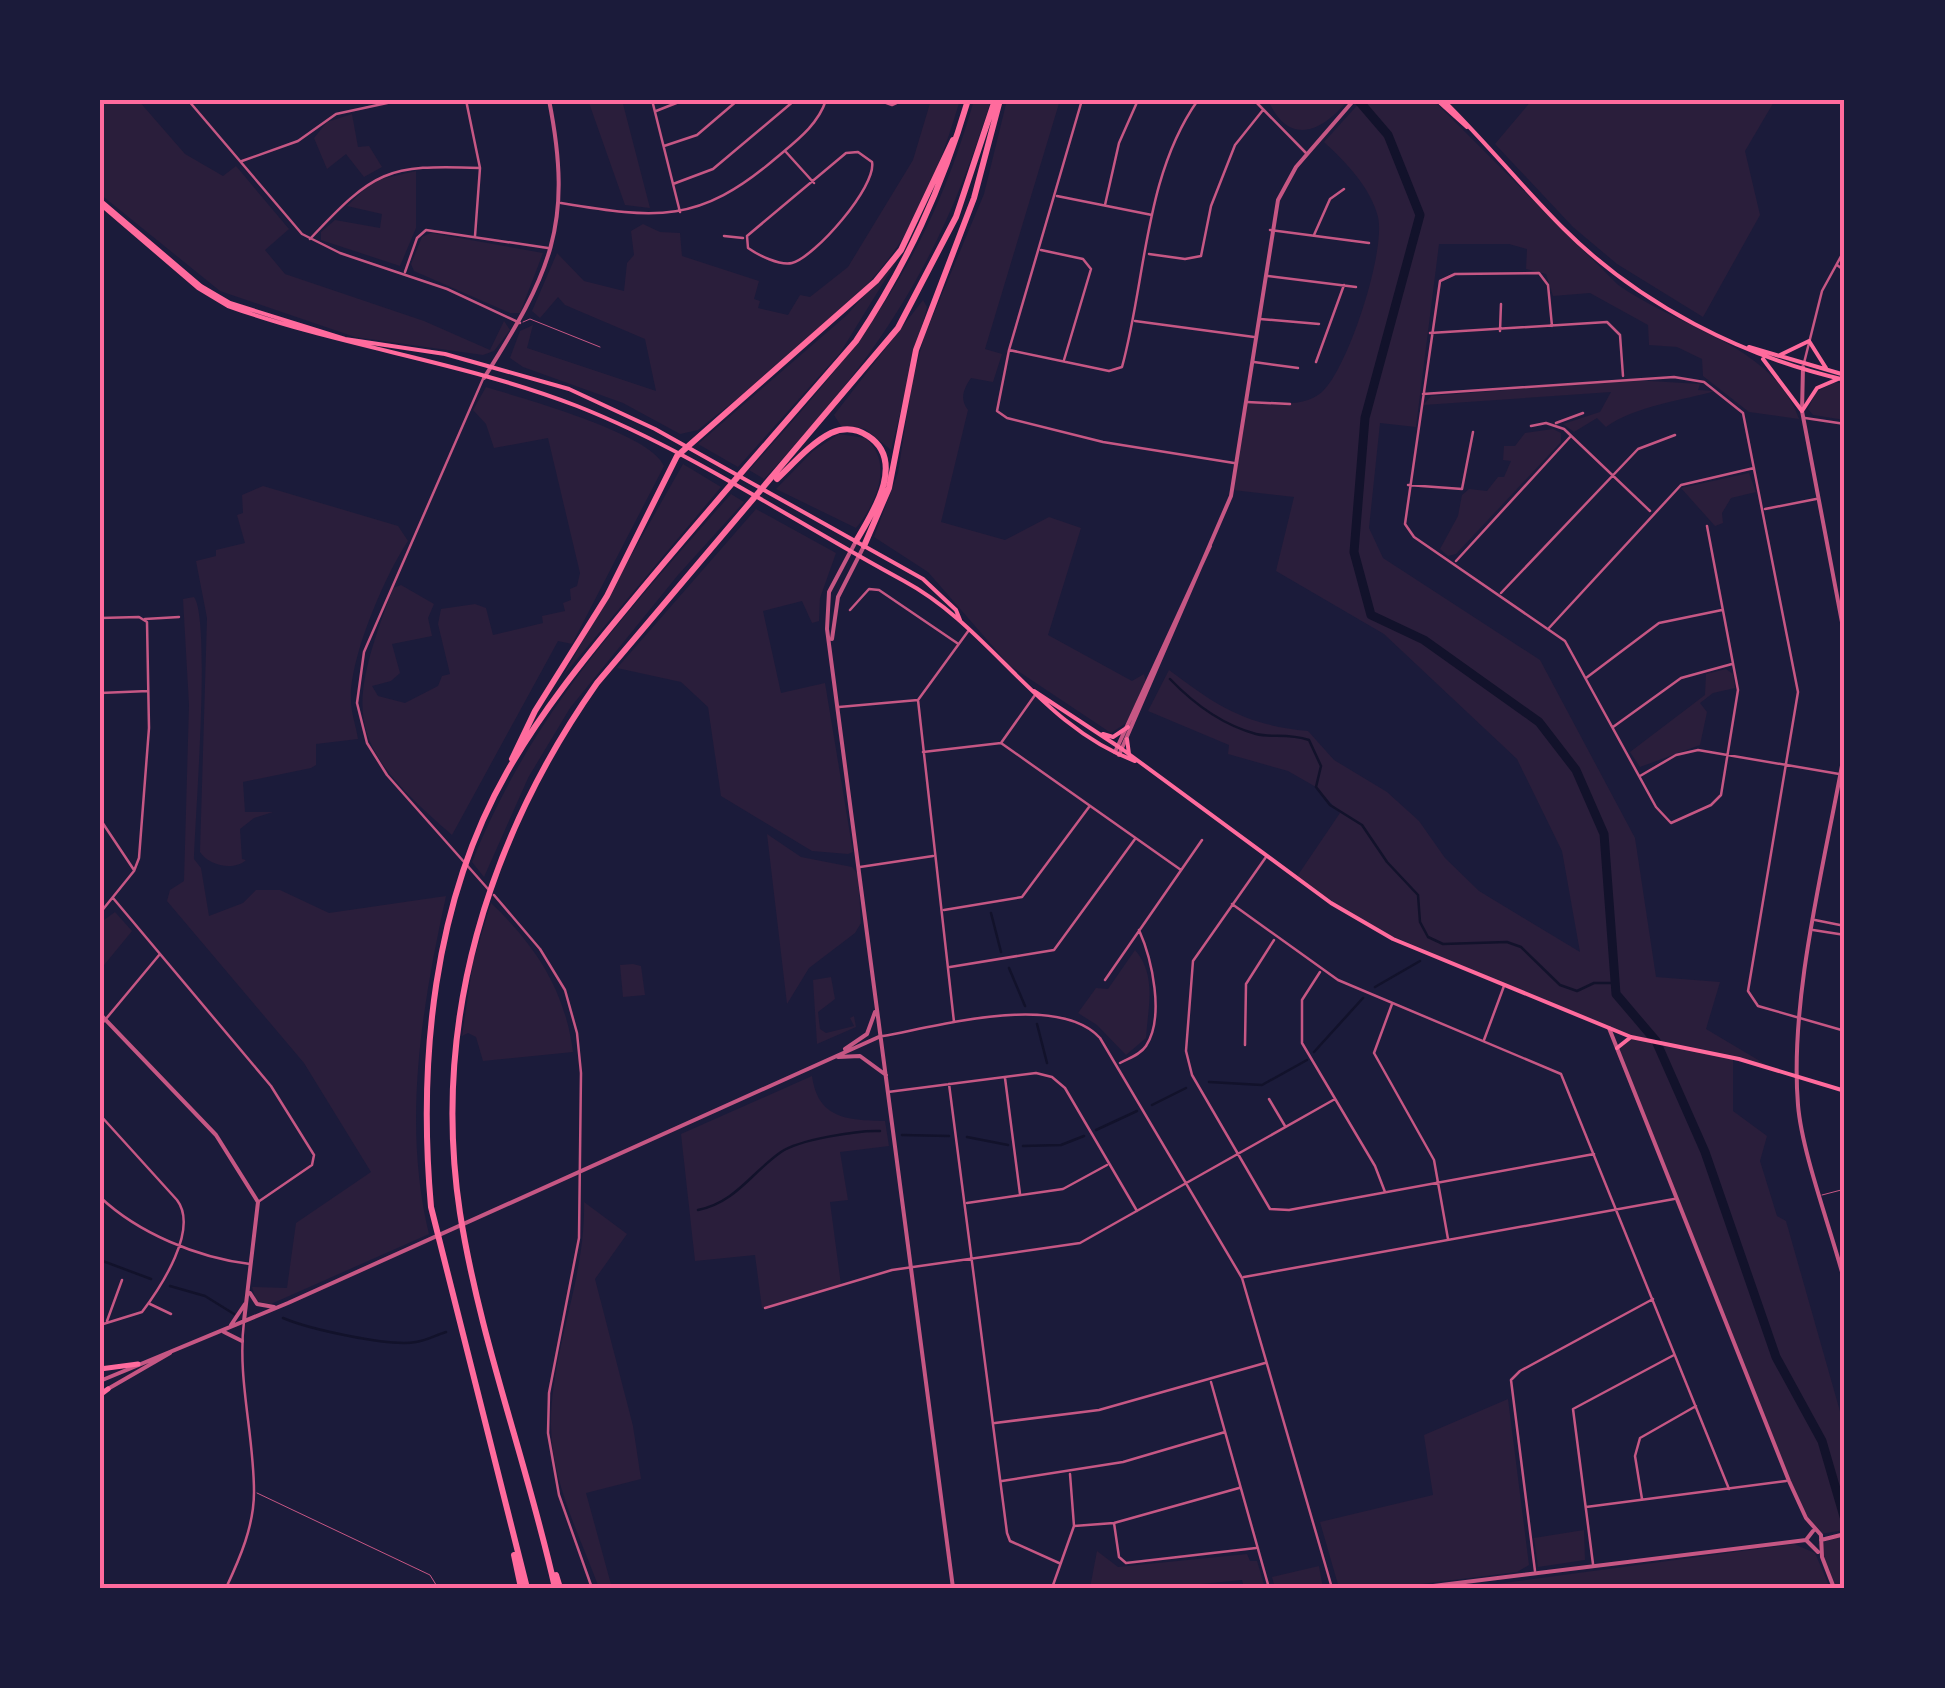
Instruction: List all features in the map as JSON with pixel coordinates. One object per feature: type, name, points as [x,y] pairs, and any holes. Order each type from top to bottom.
[{"type":"highway","points":[[558,1588],[460,1211],[452,1100],[459,1014],[472,942],[504,845],[540,771],[596,683],[866,370],[926,281],[972,178],[998,100]]},
{"type":"highway","points":[[860,544],[889,488],[916,350],[974,198],[998,100]]},
{"type":"highway","points":[[524,1588],[434,1220],[426,1145],[434,997],[458,895],[535,711],[607,596],[681,458],[889,266],[934,188],[968,101]]},
{"type":"highway","points":[[506,774],[574,672],[856,340],[895,283],[931,212],[968,101]]},
{"type":"highway","points":[[758,495],[822,439],[844,429],[860,432],[878,445],[886,462],[880,496],[860,544]]},
{"type":"main road","points":[[1440,100],[1594,256],[1658,301],[1756,354],[1778,375],[1803,414],[1817,388],[1843,378]]},
{"type":"main road","points":[[100,202],[201,286],[230,303],[354,342],[492,365],[593,399],[923,579],[956,610],[960,620]]},
{"type":"main road","points":[[100,202],[198,288],[228,306],[577,406],[681,458],[914,586],[960,620],[1036,693],[1370,927],[1631,1036],[1796,1075],[1845,1091]]},
{"type":"main road","points":[[1774,355],[1790,353],[1809,340],[1830,371]]},
{"type":"main road","points":[[1745,347],[1843,378]]},
{"type":"main road","points":[[1756,354],[1843,378]]},
{"type":"main road","points":[[1036,693],[1135,761]]},
{"type":"main road","points":[[1094,730],[1113,737],[1128,727]]},
{"type":"main road","points":[[1127,740],[1130,756]]},
{"type":"main road","points":[[1617,1051],[1631,1036]]},
{"type":"main road","points":[[100,1369],[138,1364]]},
{"type":"main road","points":[[100,1394],[108,1389]]},
{"type":"street","points":[[188,100],[310,239],[520,322]]},
{"type":"street","points":[[240,162],[298,141],[336,114],[402,100]]},
{"type":"street","points":[[466,100],[480,168],[475,236]]},
{"type":"street","points":[[549,100],[560,152],[560,202],[537,291],[484,378],[372,634],[358,684],[360,723],[367,743],[387,775],[540,949],[564,990],[577,1033],[582,1074],[579,1238],[549,1392],[548,1432],[559,1495],[592,1588]]},
{"type":"street","points":[[652,100],[680,214]]},
{"type":"street","points":[[655,112],[684,100]]},
{"type":"street","points":[[664,146],[698,134],[738,100]]},
{"type":"street","points":[[673,184],[713,170],[795,100]]},
{"type":"street","points":[[560,202],[628,214],[680,214],[732,193],[817,120],[826,100]]},
{"type":"street","points":[[878,100],[892,105],[903,100]]},
{"type":"street","points":[[1082,100],[995,406],[1002,416],[1102,442],[1238,463]]},
{"type":"street","points":[[1105,205],[1119,143],[1138,100]]},
{"type":"street","points":[[1009,350],[1117,372],[1135,321],[1152,215],[1174,148],[1198,100]]},
{"type":"street","points":[[1254,100],[1308,154]]},
{"type":"street","points":[[1118,751],[1127,740],[1231,496],[1270,230],[1283,188],[1354,100]]},
{"type":"street","points":[[1147,254],[1185,259],[1200,256],[1210,206],[1236,145],[1263,110]]},
{"type":"street","points":[[785,151],[814,182]]},
{"type":"street","points":[[724,236],[745,238],[850,152],[867,156],[874,166],[872,177],[849,212],[796,261],[784,262],[752,251],[745,238]]},
{"type":"street","points":[[310,239],[365,184],[384,174],[416,166],[480,168]]},
{"type":"street","points":[[1313,236],[1330,199],[1344,190]]},
{"type":"street","points":[[1055,196],[1152,215]]},
{"type":"street","points":[[404,273],[416,238],[426,230],[550,249]]},
{"type":"street","points":[[1270,230],[1369,243]]},
{"type":"street","points":[[1845,249],[1822,291],[1803,366],[1803,414],[1845,638]]},
{"type":"street","points":[[1040,250],[1083,259],[1092,269],[1063,361]]},
{"type":"street","points":[[1836,264],[1845,271]]},
{"type":"street","points":[[1552,326],[1543,276],[1455,274],[1439,284],[1408,485],[1406,527],[1548,628],[1574,652],[1665,820],[1674,822],[1718,800],[1738,696],[1707,526]]},
{"type":"street","points":[[1264,275],[1356,287]]},
{"type":"street","points":[[1316,362],[1344,284]]},
{"type":"street","points":[[1500,304],[1500,331]]},
{"type":"street","points":[[1258,319],[1319,324]]},
{"type":"street","points":[[1135,321],[1256,338]]},
{"type":"street","points":[[1430,332],[1612,324],[1620,335],[1623,377]]},
{"type":"street","points":[[1252,362],[1298,368]]},
{"type":"street","points":[[1421,394],[1623,377],[1689,378],[1725,394],[1743,413],[1797,686],[1787,765],[1747,982],[1752,1002],[1845,1032]]},
{"type":"street","points":[[1247,402],[1290,404]]},
{"type":"street","points":[[1531,426],[1554,424],[1582,412]]},
{"type":"street","points":[[1803,414],[1845,424]]},
{"type":"street","points":[[1554,424],[1652,513]]},
{"type":"street","points":[[1408,485],[1462,489],[1472,432]]},
{"type":"street","points":[[1500,595],[1641,446],[1675,434]]},
{"type":"street","points":[[1454,564],[1570,437]]},
{"type":"street","points":[[1548,628],[1652,513],[1688,482],[1756,468]]},
{"type":"street","points":[[1764,509],[1819,498]]},
{"type":"street","points":[[860,544],[850,552],[827,600],[953,1588]]},
{"type":"street","points":[[832,649],[834,608],[859,556],[860,544]]},
{"type":"street","points":[[1118,751],[1186,590],[1210,546]]},
{"type":"street","points":[[850,610],[869,590],[879,590],[958,644]]},
{"type":"street","points":[[1586,678],[1659,624],[1724,610]]},
{"type":"street","points":[[100,618],[179,616]]},
{"type":"street","points":[[100,913],[134,871],[141,848],[149,626],[144,619]]},
{"type":"street","points":[[954,1023],[918,700],[970,629]]},
{"type":"street","points":[[1612,727],[1681,678],[1733,664]]},
{"type":"street","points":[[100,693],[148,691]]},
{"type":"street","points":[[1001,743],[1036,693]]},
{"type":"street","points":[[839,707],[918,700]]},
{"type":"street","points":[[922,752],[1001,743],[1181,870]]},
{"type":"street","points":[[1845,749],[1815,920],[1796,1075],[1799,1115],[1845,1283]]},
{"type":"street","points":[[1640,776],[1691,750],[1729,752],[1843,775]]},
{"type":"street","points":[[941,911],[1018,900],[1090,806]]},
{"type":"street","points":[[100,819],[134,871]]},
{"type":"street","points":[[948,967],[1054,950],[1135,839]]},
{"type":"street","points":[[1105,980],[1202,840]]},
{"type":"street","points":[[860,867],[934,856]]},
{"type":"street","points":[[1266,857],[1192,961],[1186,1051],[1192,1075],[1274,1211],[1595,1154]]},
{"type":"street","points":[[112,898],[271,1086],[314,1155],[312,1165],[258,1202]]},
{"type":"street","points":[[1232,904],[1322,970],[1392,1004],[1560,1074],[1729,1488]]},
{"type":"street","points":[[1815,920],[1845,926]]},
{"type":"street","points":[[1119,1064],[1142,1052],[1151,1031],[1154,973],[1138,930]]},
{"type":"street","points":[[1814,930],[1845,935]]},
{"type":"street","points":[[1245,1045],[1246,984],[1276,938]]},
{"type":"street","points":[[100,1026],[102,1016],[160,953]]},
{"type":"street","points":[[1322,970],[1302,1000],[1300,1032],[1375,1166],[1385,1193]]},
{"type":"street","points":[[1484,1040],[1504,985]]},
{"type":"street","points":[[828,1060],[867,1034],[876,1003]]},
{"type":"street","points":[[1392,1004],[1374,1052],[1434,1160],[1448,1241]]},
{"type":"street","points":[[102,1016],[216,1135],[258,1202],[242,1341],[254,1491],[246,1538],[226,1588]]},
{"type":"street","points":[[100,1381],[279,1307],[881,1036],[954,1023],[1063,1016],[1094,1032],[1119,1064],[1242,1278],[1332,1588]]},
{"type":"street","points":[[1611,1029],[1788,1481],[1806,1518],[1808,1535]]},
{"type":"street","points":[[828,1060],[860,1056],[886,1075]]},
{"type":"street","points":[[888,1092],[1036,1073],[1060,1081],[1138,1213]]},
{"type":"street","points":[[1005,1077],[1020,1196]]},
{"type":"street","points":[[950,1084],[1010,1540],[1059,1563]]},
{"type":"street","points":[[765,1308],[911,1267],[1072,1246],[1138,1213],[1336,1099]]},
{"type":"street","points":[[1269,1100],[1286,1127]]},
{"type":"street","points":[[100,1115],[181,1206],[184,1216],[180,1245],[149,1303],[133,1317],[100,1325]]},
{"type":"street","points":[[966,1203],[1063,1189],[1108,1164]]},
{"type":"street","points":[[100,1197],[120,1215],[180,1245],[220,1260],[251,1264]]},
{"type":"street","points":[[1242,1278],[1676,1199]]},
{"type":"street","points":[[106,1324],[122,1280]]},
{"type":"street","points":[[248,1288],[257,1304],[279,1307]]},
{"type":"street","points":[[1535,1573],[1512,1380],[1520,1370],[1654,1299]]},
{"type":"street","points":[[227,1328],[246,1302]]},
{"type":"street","points":[[149,1303],[171,1314]]},
{"type":"street","points":[[220,1332],[242,1341]]},
{"type":"street","points":[[108,1389],[170,1353]]},
{"type":"street","points":[[1593,1565],[1573,1408],[1676,1354]]},
{"type":"street","points":[[993,1424],[1099,1410],[1266,1363]]},
{"type":"street","points":[[1210,1380],[1269,1588]]},
{"type":"street","points":[[1642,1499],[1635,1450],[1640,1438],[1697,1406]]},
{"type":"street","points":[[1000,1481],[1123,1462],[1224,1432]]},
{"type":"street","points":[[1052,1588],[1074,1526],[1070,1473]]},
{"type":"street","points":[[1584,1508],[1788,1481]]},
{"type":"street","points":[[1074,1526],[1114,1523],[1240,1488]]},
{"type":"street","points":[[1114,1523],[1119,1557],[1126,1563],[1258,1548]]},
{"type":"street","points":[[1808,1535],[1818,1541],[1845,1534]]},
{"type":"street","points":[[1417,1588],[1808,1535],[1818,1541],[1834,1588]]},
{"type":"lane","points":[[520,322],[530,319],[600,347]]},
{"type":"lane","points":[[1822,1195],[1845,1189]]},
{"type":"lane","points":[[254,1491],[430,1575],[438,1588]]},
{"type":"shaded area","points":[[100,100],[138,100],[185,154],[223,176],[236,166],[289,229],[265,250],[285,274],[424,321],[490,350],[504,321],[510,330],[494,351],[483,355],[355,337],[220,291],[100,194]]},
{"type":"shaded area","points":[[588,100],[622,100],[650,208],[625,205]]},
{"type":"shaded area","points":[[931,100],[960,100],[930,186],[885,264],[862,291],[782,364],[698,430],[680,434],[623,403],[523,367],[510,358],[520,331],[533,325],[527,348],[656,391],[645,339],[565,305],[558,297],[540,318],[532,311],[557,253],[584,281],[624,291],[627,263],[634,255],[631,231],[643,224],[660,232],[680,233],[682,256],[759,281],[754,299],[760,301],[758,308],[788,315],[800,295],[810,297],[848,267],[913,160]]},
{"type":"shaded area","points":[[974,100],[991,100],[972,158],[928,259],[873,348],[841,391],[764,479],[749,470],[857,342],[912,256],[956,157]]},
{"type":"shaded area","points":[[1007,100],[1060,100],[985,349],[1002,354],[993,382],[971,378],[965,390],[963,398],[968,410],[941,522],[1005,540],[1049,517],[1081,528],[1048,635],[1132,681],[1144,674],[1146,682],[1126,723],[1111,733],[1009,665],[928,572],[874,537],[898,473],[912,382],[924,337],[984,194]]},
{"type":"shaded area","points":[[1268,100],[1348,100],[1328,120],[1306,130],[1286,125]]},
{"type":"shaded area","points":[[1362,100],[1433,100],[1617,284],[1745,354],[1786,393],[1799,419],[1749,412],[1703,376],[1702,359],[1677,347],[1649,345],[1648,325],[1590,293],[1553,296],[1546,274],[1526,269],[1527,249],[1509,244],[1439,244],[1416,427],[1380,423],[1369,528],[1383,558],[1540,660],[1635,838],[1656,977],[1720,982],[1706,1029],[1775,1070],[1733,1058],[1733,1111],[1767,1136],[1760,1161],[1777,1216],[1786,1221],[1845,1429],[1845,1530],[1820,1534],[1806,1518],[1617,1054],[1618,1045],[1629,1037],[1371,927],[1296,878],[1340,813],[1316,787],[1288,771],[1228,754],[1229,745],[1148,711],[1169,670],[1234,712],[1267,724],[1308,731],[1334,760],[1387,792],[1419,821],[1445,858],[1479,891],[1580,952],[1562,851],[1517,759],[1384,634],[1276,571],[1294,497],[1233,490],[1247,402],[1296,403],[1322,392],[1343,360],[1363,309],[1376,255],[1378,217],[1363,186],[1324,142]]},
{"type":"shaded area","points":[[1532,100],[1775,100],[1745,151],[1760,215],[1703,317],[1617,264],[1573,227],[1495,144]]},
{"type":"shaded area","points":[[352,114],[358,147],[369,146],[382,167],[364,177],[346,154],[327,169],[314,138],[327,122]]},
{"type":"shaded area","points":[[416,171],[416,228],[400,266],[321,240],[321,232],[335,220],[380,228],[382,214],[347,206],[373,181]]},
{"type":"shaded area","points":[[431,233],[543,253],[520,313],[510,313],[414,271],[411,264],[422,237]]},
{"type":"shaded area","points":[[901,254],[840,353],[738,467],[698,444],[847,315]]},
{"type":"shaded area","points":[[923,300],[927,307],[891,450],[865,429],[841,426],[834,415]]},
{"type":"shaded area","points":[[1634,380],[1700,384],[1698,390],[1715,391],[1645,409],[1606,427],[1597,418],[1574,432],[1563,424],[1600,412],[1611,392],[1423,405],[1431,396]]},
{"type":"shaded area","points":[[1833,383],[1845,383],[1845,420],[1813,415],[1808,409],[1816,392]]},
{"type":"shaded area","points":[[486,387],[611,429],[636,441],[664,466],[572,644],[558,641],[452,835],[391,776],[374,750],[365,725],[367,668],[393,588],[401,585],[434,604],[428,618],[432,636],[392,644],[400,673],[391,681],[372,686],[378,696],[405,703],[438,686],[442,676],[450,674],[438,624],[441,609],[475,604],[486,608],[493,635],[543,623],[542,616],[565,611],[563,603],[571,600],[570,589],[577,586],[580,573],[548,438],[494,448],[486,424],[473,410]]},
{"type":"shaded area","points":[[1553,429],[1561,433],[1561,442],[1456,554],[1448,556],[1440,549],[1458,516],[1462,495],[1469,489],[1487,491],[1498,477],[1504,477],[1511,461],[1503,460],[1504,446],[1515,446],[1525,433]]},
{"type":"shaded area","points":[[839,434],[865,438],[879,458],[876,495],[856,528],[776,489],[813,451]]},
{"type":"shaded area","points":[[683,464],[721,487],[563,676]]},
{"type":"shaded area","points":[[1749,473],[1756,492],[1731,498],[1722,513],[1723,523],[1715,526],[1681,488]]},
{"type":"shaded area","points":[[263,486],[398,526],[408,541],[379,595],[356,663],[351,700],[358,739],[316,744],[316,765],[311,768],[243,782],[245,812],[273,812],[254,818],[240,829],[242,859],[246,860],[222,865],[209,861],[200,852],[207,618],[196,561],[216,556],[216,550],[245,543],[237,515],[243,513],[242,495]]},
{"type":"shaded area","points":[[731,494],[744,502],[678,575],[570,708],[528,778],[484,877],[472,862],[496,809],[552,712],[619,623]]},
{"type":"shaded area","points":[[756,509],[836,553],[820,598],[819,621],[812,623],[802,601],[763,611],[781,693],[825,683],[853,852],[848,854],[812,851],[721,796],[708,707],[681,682],[617,668]]},
{"type":"shaded area","points":[[194,597],[199,613],[202,679],[194,859],[201,868],[209,916],[243,903],[256,890],[280,890],[329,913],[446,896],[429,980],[418,1065],[417,1150],[429,1234],[271,1304],[256,1301],[252,1287],[287,1288],[296,1223],[371,1172],[304,1063],[167,901],[170,890],[184,881],[189,705],[183,599]]},
{"type":"shaded area","points":[[1726,669],[1733,674],[1735,688],[1713,693],[1700,703],[1707,712],[1700,745],[1640,767],[1630,752],[1705,695],[1706,674]]},
{"type":"shaded area","points":[[767,834],[801,857],[852,867],[858,874],[861,923],[855,933],[809,968],[787,1004]]},
{"type":"shaded area","points":[[491,903],[522,936],[546,970],[563,1009],[573,1052],[483,1061],[476,1037],[468,1033],[462,1036],[473,962]]},
{"type":"shaded area","points":[[115,912],[132,931],[100,970],[100,923]]},
{"type":"shaded area","points":[[1135,950],[1146,970],[1150,992],[1146,1038],[1126,1055],[1097,1025],[1078,1013],[1096,988],[1108,989]]},
{"type":"shaded area","points":[[620,965],[641,966],[645,995],[623,997]]},
{"type":"shaded area","points":[[831,977],[835,999],[818,1012],[820,1029],[826,1033],[854,1026],[850,1018],[854,1016],[856,1027],[817,1044],[813,980]]},
{"type":"shaded area","points":[[812,1076],[821,1101],[836,1114],[885,1121],[889,1146],[840,1152],[848,1200],[830,1202],[841,1285],[762,1308],[755,1255],[695,1261],[681,1134]]},
{"type":"shaded area","points":[[584,1202],[627,1234],[595,1279],[633,1426],[641,1479],[586,1493],[612,1588],[599,1588],[568,1508],[552,1446],[552,1397],[580,1258]]},
{"type":"shaded area","points":[[1508,1399],[1529,1565],[1517,1572],[1390,1588],[1339,1588],[1320,1522],[1433,1495],[1424,1435]]},
{"type":"shaded area","points":[[1584,1530],[1585,1560],[1538,1567],[1534,1538]]},
{"type":"shaded area","points":[[1845,1534],[1845,1588],[1835,1588],[1818,1544]]},
{"type":"shaded area","points":[[1794,1544],[1815,1553],[1830,1588],[1467,1588]]},
{"type":"shaded area","points":[[1097,1551],[1118,1567],[1247,1554],[1250,1561],[1257,1561],[1265,1588],[1244,1588],[1242,1580],[1161,1588],[1090,1588]]},
{"type":"shaded area","points":[[1319,1566],[1323,1588],[1275,1588],[1272,1577]]},
{"type":"waterway","points":[[1358,100],[1388,135],[1420,215],[1365,418],[1354,552],[1371,615],[1424,640],[1539,722],[1576,770],[1604,834],[1616,994],[1656,1041],[1705,1152],[1776,1357],[1822,1441],[1845,1520]]},
{"type":"waterway","points":[[1170,679],[1199,705],[1232,725],[1256,734],[1309,740],[1321,766],[1316,787],[1330,805],[1362,825],[1387,862],[1418,895],[1420,922],[1428,937],[1443,944],[1507,942],[1521,947],[1560,985],[1577,991],[1594,983],[1614,983]]},
{"type":"waterway","points":[[991,913],[1001,952]]},
{"type":"waterway","points":[[1375,987],[1420,961]]},
{"type":"waterway","points":[[1009,968],[1025,1006]]},
{"type":"waterway","points":[[1314,1052],[1363,998]]},
{"type":"waterway","points":[[1037,1024],[1047,1063]]},
{"type":"waterway","points":[[1209,1082],[1262,1085],[1307,1060]]},
{"type":"waterway","points":[[1152,1105],[1186,1088]]},
{"type":"waterway","points":[[1096,1130],[1137,1111]]},
{"type":"waterway","points":[[698,1210],[733,1194],[789,1148],[829,1137],[880,1131]]},
{"type":"waterway","points":[[902,1135],[949,1136]]},
{"type":"waterway","points":[[1023,1146],[1061,1145],[1084,1136]]},
{"type":"waterway","points":[[967,1137],[1008,1145]]},
{"type":"waterway","points":[[100,1260],[151,1279]]},
{"type":"waterway","points":[[170,1286],[205,1296],[234,1314]]},
{"type":"waterway","points":[[283,1318],[329,1332],[387,1342],[420,1341],[446,1332]]}]
